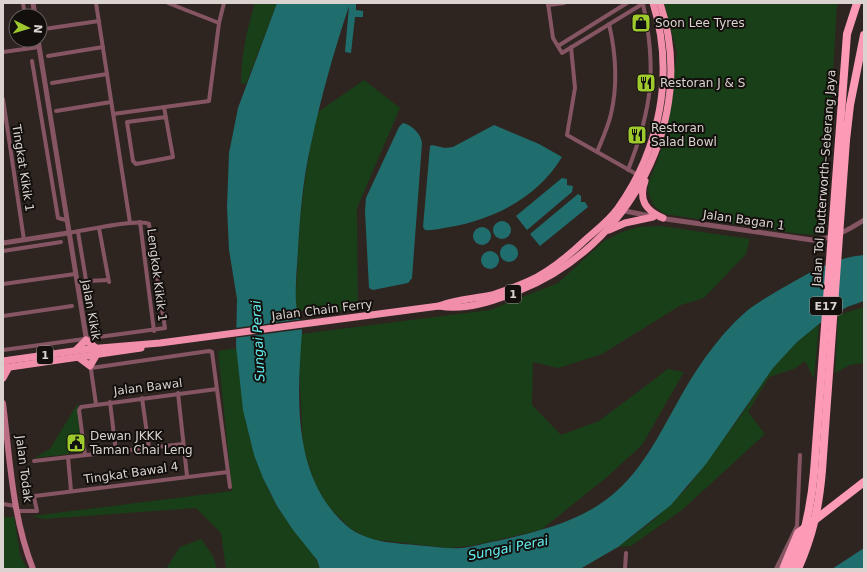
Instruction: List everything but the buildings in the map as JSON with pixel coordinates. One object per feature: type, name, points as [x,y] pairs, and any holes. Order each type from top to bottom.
[{"type":"highway","name":"Jalan Chain Ferry","points":[[3,361],[152,346],[160,343],[439,306],[449,302],[492,295],[530,280],[564,259],[620,210],[646,159],[654,135],[663,83],[663,46],[658,19],[653,3]]},
{"type":"highway","name":"Jalan Chain Ferry","points":[[439,306],[450,308],[496,300],[535,285],[566,267],[592,247],[606,231],[648,171],[660,143],[669,99],[671,73],[667,31],[660,3]]},
{"type":"highway","name":"Jalan Tol Butterworth–Seberang Jaya","points":[[798,569],[812,533],[817,514],[818,471],[842,140],[847,34],[857,3]]},
{"type":"highway","name":"Jalan Tol Butterworth–Seberang Jaya","points":[[842,140],[854,105],[861,71],[864,35]]},
{"type":"highway","points":[[648,171],[642,187],[644,203],[651,213],[663,218]]},
{"type":"highway","points":[[606,231],[625,223],[653,217]]},
{"type":"highway","points":[[86,339],[92,352],[91,367]]},
{"type":"highway","points":[[86,339],[77,354],[91,367]]},
{"type":"highway","name":"Jalan Chain Ferry","points":[[6,368],[77,354]]},
{"type":"highway","points":[[3,378],[6,368]]},
{"type":"highway","name":"Jalan Tol Butterworth–Seberang Jaya","points":[[791,569],[806,531],[818,471]]},
{"type":"highway","points":[[783,569],[798,533],[864,482]]},
{"type":"main road","name":"Jalan Todak","points":[[3,404],[4,424],[17,509]]},
{"type":"main road","name":"Jalan Todak","points":[[4,415],[7,420],[19,527],[33,569]]},
{"type":"street","points":[[96,3],[130,223]]},
{"type":"street","points":[[168,3],[174,4],[220,23]]},
{"type":"street","points":[[113,114],[209,101],[224,3]]},
{"type":"street","points":[[564,3],[548,4],[553,38],[562,52],[643,3],[651,49],[650,94],[646,120],[628,170]]},
{"type":"street","points":[[558,46],[627,3]]},
{"type":"street","points":[[610,13],[615,21]]},
{"type":"street","points":[[48,29],[99,21]]},
{"type":"street","points":[[597,152],[611,114],[616,78],[613,41],[609,24]]},
{"type":"street","points":[[48,56],[103,47]]},
{"type":"street","points":[[571,47],[575,88],[566,136],[638,175]]},
{"type":"street","points":[[3,52],[29,48]]},
{"type":"street","name":"Jalan Kikik","points":[[39,48],[86,339]]},
{"type":"street","name":"Jalan Kikik","points":[[32,61],[58,218],[66,220]]},
{"type":"street","points":[[33,67],[42,65]]},
{"type":"street","points":[[52,83],[107,74]]},
{"type":"street","name":"Tingkat Kikik 1","points":[[3,99],[24,240]]},
{"type":"street","points":[[56,111],[111,102]]},
{"type":"street","points":[[164,107],[166,117],[173,157],[136,164],[133,161],[127,122],[166,117]]},
{"type":"street","points":[[45,142],[54,141]]},
{"type":"street","name":"Jalan Bagan 1","points":[[620,210],[653,217],[812,240],[825,239],[844,233],[864,220]]},
{"type":"street","name":"Lengkok Kikik 1","points":[[68,233],[130,223],[140,222],[149,224],[165,328],[154,331],[140,222]]},
{"type":"street","name":"Jalan Kikik","points":[[78,232],[86,280],[108,281],[99,228]]},
{"type":"street","points":[[3,243],[68,233]]},
{"type":"street","points":[[3,251],[59,243],[55,236]]},
{"type":"street","points":[[3,284],[75,274]]},
{"type":"street","points":[[3,316],[72,306]]},
{"type":"street","points":[[3,350],[154,331]]},
{"type":"street","points":[[96,404],[91,367],[209,351],[213,355],[230,487]]},
{"type":"street","name":"Jalan Bawal","points":[[85,455],[79,410],[81,407],[217,389]]},
{"type":"street","points":[[178,393],[187,476]]},
{"type":"street","points":[[142,398],[149,448]]},
{"type":"street","points":[[110,402],[116,452]]},
{"type":"street","points":[[34,461],[183,444]]},
{"type":"street","points":[[776,569],[797,526],[800,455]]},
{"type":"street","points":[[68,457],[71,491]]},
{"type":"street","name":"Tingkat Bawal 4","points":[[17,509],[37,510],[35,496],[228,472]]},
{"type":"street","points":[[3,504],[17,509]]},
{"type":"street","points":[[625,569],[626,553]]},
{"type":"green space","points":[[255,3],[277,3],[246,84],[241,83],[243,52]]},
{"type":"green space","points":[[664,3],[837,3],[824,234],[817,235],[792,233],[664,214],[654,206],[649,195],[648,185],[662,148],[677,53]]},
{"type":"green space","points":[[364,80],[400,108],[357,208],[358,309],[312,315],[312,311],[298,311],[295,297],[301,213],[313,132],[318,112]]},
{"type":"green space","points":[[661,226],[750,239],[746,254],[704,298],[681,305],[602,354],[558,368],[533,362],[532,405],[561,435],[599,421],[668,369],[684,372],[642,445],[607,477],[541,530],[471,546],[448,548],[370,539],[350,528],[326,504],[314,481],[303,446],[299,361],[301,334],[490,310],[558,283],[604,241],[622,232],[639,227]]},
{"type":"green space","points":[[864,307],[864,363],[850,365],[835,373],[838,315]]},
{"type":"green space","points":[[819,324],[814,379],[805,361],[794,369],[769,377],[748,412],[765,434],[682,510],[631,546],[618,547],[655,519],[688,487],[742,414],[773,368],[797,342]]},
{"type":"green space","points":[[237,348],[241,389],[248,429],[253,449],[267,487],[282,514],[312,553],[320,569],[226,569],[221,533],[196,508],[44,519],[32,516],[232,491],[218,351]]},
{"type":"green space","points":[[78,403],[80,436],[68,438],[69,454],[34,458],[50,449]]},
{"type":"green space","points":[[3,517],[14,517],[20,555],[27,569],[3,569]]},
{"type":"green space","points":[[201,539],[213,556],[217,569],[166,569],[180,547]]},
{"type":"water","name":"Sungai Perai","points":[[277,3],[356,3],[356,10],[363,11],[363,17],[355,17],[351,53],[345,52],[349,6],[319,109],[308,157],[304,183],[296,276],[296,303],[302,332],[299,383],[300,410],[302,436],[307,461],[316,485],[329,507],[347,526],[356,532],[385,542],[444,548],[462,548],[536,531],[585,513],[613,494],[628,480],[651,448],[691,379],[718,340],[743,314],[752,307],[819,268],[845,258],[864,255],[864,301],[847,307],[819,324],[797,342],[773,368],[706,464],[671,505],[618,547],[580,569],[320,569],[317,560],[293,530],[277,506],[263,478],[254,455],[243,410],[236,346],[237,299],[229,250],[227,207],[229,153],[238,108]]},
{"type":"water","points":[[403,123],[416,130],[422,143],[412,278],[408,283],[373,290],[369,288],[365,211],[366,198],[399,127]]},
{"type":"water","points":[[494,125],[539,144],[562,157],[541,184],[528,195],[499,212],[467,223],[425,230],[423,227],[430,146],[432,145],[445,148],[453,147]]},
{"type":"water","points":[[562,178],[567,179],[567,185],[573,186],[572,192],[527,230],[516,216]]},
{"type":"water","points":[[578,194],[581,196],[581,202],[585,202],[588,207],[540,246],[530,234]]},
{"type":"water","points":[[502,221],[508,224],[511,230],[508,236],[502,239],[496,236],[493,230],[496,224]]},
{"type":"water","points":[[482,227],[488,230],[491,236],[488,242],[482,245],[476,242],[473,236],[476,230]]},
{"type":"water","points":[[509,244],[515,247],[518,253],[515,259],[509,262],[503,259],[500,253],[503,247]]},
{"type":"water","points":[[490,251],[496,254],[499,260],[496,266],[490,269],[484,266],[481,260],[484,254]]},
{"type":"water","points":[[864,548],[864,569],[832,569]]},
{"type":"pier","points":[[303,319],[304,329],[234,338],[235,328]]},
{"type":"place","name":"Soon Lee Tyres","points":[[641,23]]},
{"type":"place","name":"Restoran J & S","points":[[646,83]]},
{"type":"place","name":"Restoran Salad Bowl","points":[[637,135]]},
{"type":"place","name":"Dewan JKKK Taman Chai Leng","points":[[76,443]]}]
